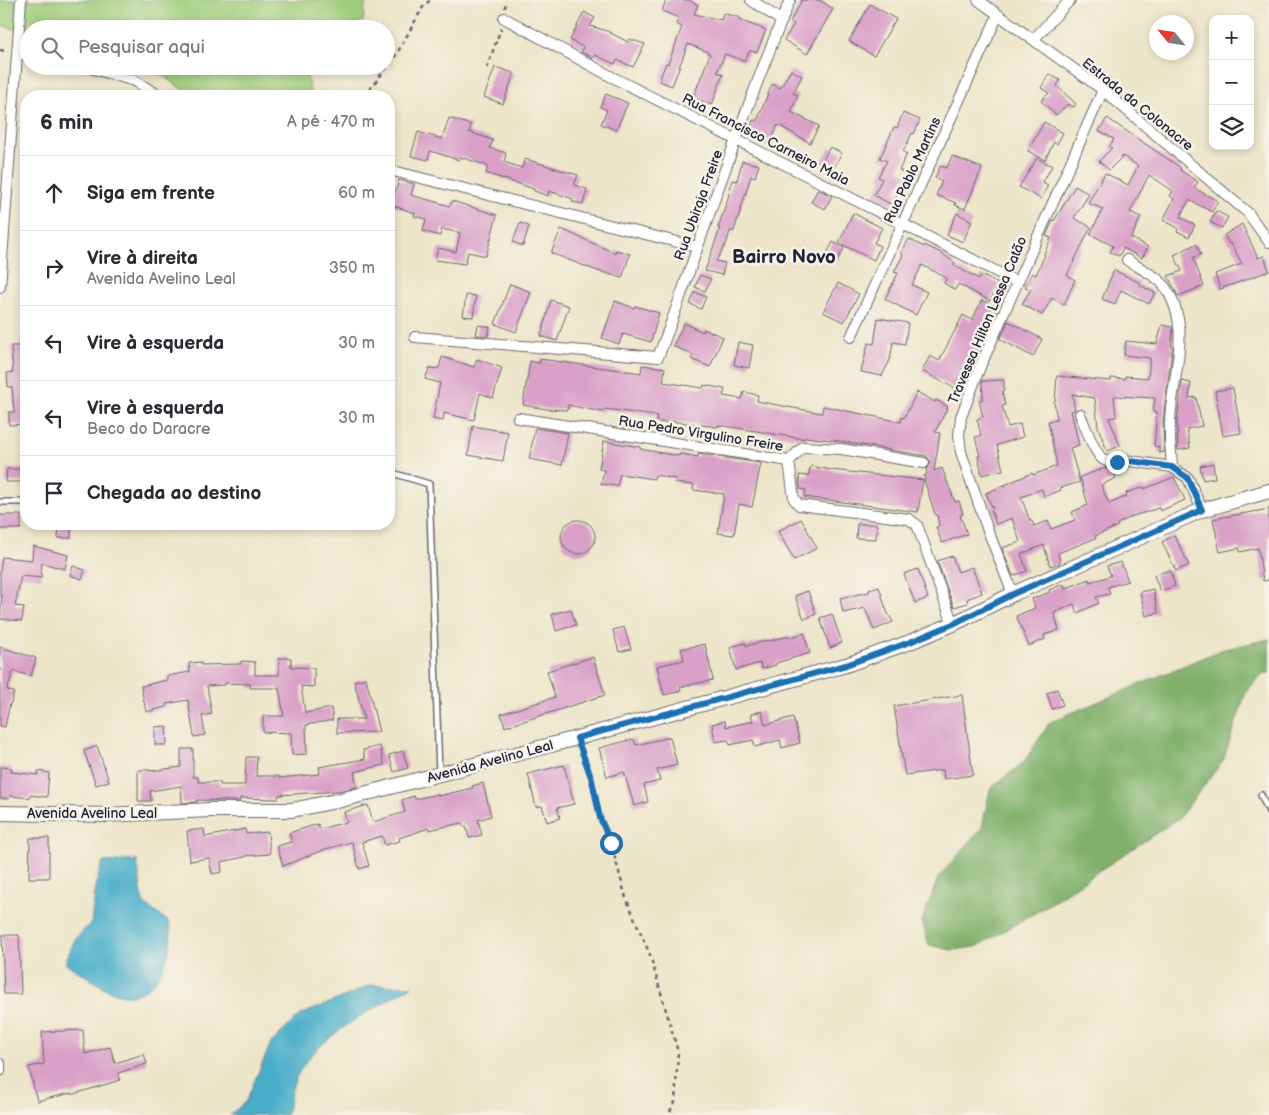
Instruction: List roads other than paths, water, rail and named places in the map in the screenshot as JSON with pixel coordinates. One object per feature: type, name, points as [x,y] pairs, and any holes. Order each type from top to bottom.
[{"type":"main road","name":"Avenida Avelino Leal","points":[[0,813],[105,815],[211,810],[292,810],[341,800],[846,665],[953,624],[1013,594],[1202,510],[1269,491]]},
{"type":"street","points":[[0,287],[20,0]]},
{"type":"street","points":[[752,0],[782,21]]},
{"type":"street","name":"Rua Ubiraja Freire","points":[[415,337],[658,357],[670,330],[697,247],[736,140],[790,0]]},
{"type":"street","name":"Estrada da Colonacre","points":[[978,0],[1103,90],[1248,213],[1269,242]]},
{"type":"street","points":[[1034,39],[1070,0]]},
{"type":"street","name":"Rua Pablo Martins","points":[[851,337],[998,14]]},
{"type":"street","name":"Rua Francisco Carneiro Maia","points":[[504,18],[612,78],[902,222],[1017,282]]},
{"type":"street","points":[[114,75],[135,81],[150,90]]},
{"type":"street","name":"Travessa Hilton Lessa Catão","points":[[1013,594],[987,528],[962,452],[959,435],[961,417],[980,367],[1103,90]]},
{"type":"street","points":[[395,172],[697,247]]},
{"type":"street","points":[[1127,260],[1161,282],[1172,300],[1177,316],[1181,338],[1180,358],[1170,421],[1172,467]]},
{"type":"street","points":[[1080,414],[1098,455],[1105,461],[1117,462],[1124,460],[1172,467],[1188,478],[1202,510]]},
{"type":"street","name":"Rua Pedro Virgulino Freire","points":[[518,418],[788,461],[794,499],[799,505],[808,508],[909,519],[917,525],[953,624]]},
{"type":"street","points":[[788,461],[803,447],[840,449],[924,463]]},
{"type":"street","points":[[0,1064],[0,1072]]},
{"type":"lane","points":[[395,474],[429,484],[439,774]]},
{"type":"lane","points":[[0,502],[20,502]]},
{"type":"lane","points":[[1261,795],[1269,812]]},
{"type":"water","points":[[137,860],[143,903],[169,922],[171,932],[169,951],[157,979],[143,991],[127,995],[106,989],[65,963],[75,939],[91,923],[97,880],[103,862]]},
{"type":"water","points":[[372,985],[412,986],[347,1025],[318,1049],[305,1063],[296,1078],[286,1115],[230,1115],[246,1101],[271,1043],[300,1015]]},
{"type":"district","name":"Bairro Novo","points":[[784,256]]}]
